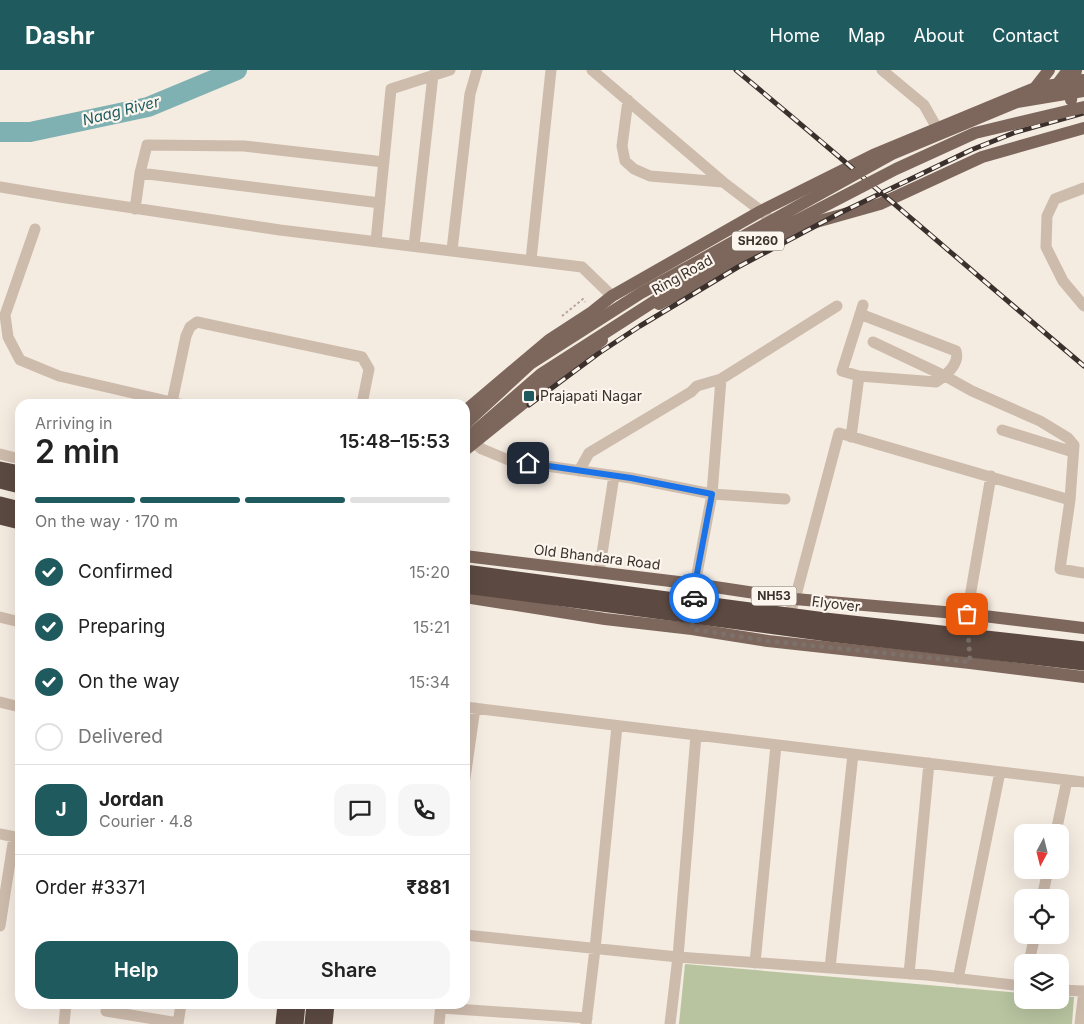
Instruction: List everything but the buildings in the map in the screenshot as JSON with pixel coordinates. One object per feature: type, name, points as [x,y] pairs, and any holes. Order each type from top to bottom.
[{"type":"highway","points":[[0,468],[15,472]]},
{"type":"highway","points":[[0,480],[15,484]]},
{"type":"highway","points":[[0,504],[15,508]]},
{"type":"highway","points":[[0,518],[15,522]]},
{"type":"highway","name":"Flyover","points":[[470,573],[825,620],[1084,649]]},
{"type":"highway","name":"NH53","points":[[470,587],[828,634],[1084,663]]},
{"type":"highway","points":[[283,1024],[285,1009]]},
{"type":"highway","points":[[296,1024],[298,1009]]},
{"type":"highway","points":[[312,1024],[314,1009]]},
{"type":"highway","points":[[325,1024],[327,1009]]},
{"type":"main road","points":[[1039,93],[1049,70]]},
{"type":"main road","points":[[470,407],[548,340],[592,312],[612,296],[761,211],[873,155],[937,128],[1039,93],[1053,90],[1068,70]]},
{"type":"main road","points":[[1080,81],[1084,109]]},
{"type":"main road","points":[[1070,110],[1080,81]]},
{"type":"main road","name":"Ring Road","points":[[470,419],[530,364],[641,293],[892,154],[1039,93],[1080,81]]},
{"type":"main road","name":"Ring Road","points":[[470,442],[541,374],[678,286],[763,238],[896,169],[974,133],[1070,110],[1084,109]]},
{"type":"main road","name":"Ring Road","points":[[470,442],[606,336],[644,312],[787,234],[816,222],[880,204],[982,157],[1084,128]]},
{"type":"main road","name":"Old Bhandara Road","points":[[470,557],[695,584],[795,599],[967,614],[1084,628]]},
{"type":"main road","points":[[470,598],[605,619],[970,662],[1084,678]]},
{"type":"street","points":[[376,241],[391,89],[450,70]]},
{"type":"street","points":[[452,250],[470,94],[477,70]]},
{"type":"street","points":[[531,260],[551,70]]},
{"type":"street","points":[[592,70],[787,234]]},
{"type":"street","points":[[882,70],[924,105],[937,128]]},
{"type":"street","points":[[414,246],[433,75]]},
{"type":"street","points":[[628,100],[622,146],[625,161],[634,169],[650,176],[723,182]]},
{"type":"street","points":[[135,209],[140,173],[147,145],[244,146],[384,162]]},
{"type":"street","points":[[140,173],[380,203]]},
{"type":"street","points":[[0,187],[280,230],[582,267],[612,296]]},
{"type":"street","points":[[1084,188],[1055,199],[1047,216],[1046,247],[1063,281],[1084,306]]},
{"type":"street","points":[[35,229],[5,315],[8,337],[20,360],[59,376],[159,399]]},
{"type":"street","points":[[579,471],[588,453],[697,386],[721,379],[837,306]]},
{"type":"street","points":[[861,309],[956,351],[957,360],[945,376],[936,382],[859,376],[842,371],[861,309]]},
{"type":"street","points":[[177,399],[186,336],[190,327],[197,322],[362,357],[369,369],[363,399]]},
{"type":"street","points":[[873,342],[972,391],[1040,421],[1068,438],[1074,445],[1070,500],[1060,570],[1084,573]]},
{"type":"street","points":[[851,437],[859,376]]},
{"type":"street","points":[[692,629],[695,584],[712,494],[721,379]]},
{"type":"street","points":[[1002,430],[1073,452]]},
{"type":"street","points":[[790,642],[788,614],[795,599],[840,433],[1070,500]]},
{"type":"street","points":[[470,445],[511,461],[614,476],[712,494],[785,499]]},
{"type":"street","points":[[0,454],[15,458]]},
{"type":"street","points":[[600,573],[614,476]]},
{"type":"street","points":[[970,662],[967,614],[991,476]]},
{"type":"street","points":[[0,617],[15,621]]},
{"type":"street","points":[[0,702],[15,706]]},
{"type":"street","points":[[470,708],[1084,782]]},
{"type":"street","points":[[470,1009],[586,1021],[617,726]]},
{"type":"street","points":[[670,1024],[678,957],[696,735]]},
{"type":"street","points":[[755,963],[776,745]]},
{"type":"street","points":[[830,968],[854,754]]},
{"type":"street","points":[[909,974],[929,763]]},
{"type":"street","points":[[958,978],[1000,772]]},
{"type":"street","points":[[1058,824],[1067,780]]},
{"type":"street","points":[[0,834],[15,837]]},
{"type":"street","points":[[0,926],[15,847]]},
{"type":"street","points":[[470,936],[678,957],[958,978],[1014,985]]},
{"type":"street","points":[[1069,990],[1084,991],[1080,1024]]},
{"type":"street","points":[[64,1024],[66,1009]]},
{"type":"street","points":[[106,1009],[106,1011],[178,1024],[180,1009]]},
{"type":"street","points":[[440,1024],[441,1009]]},
{"type":"green space","points":[[685,964],[1014,992],[1014,1009],[1069,1009],[1069,997],[1074,997],[1072,1024],[679,1024]]},
{"type":"waterway","name":"Naag River","points":[[0,132],[30,132],[148,107],[237,70]]},
{"type":"railway","points":[[736,70],[1084,366]]},
{"type":"railway","points":[[529,405],[599,353],[640,326],[738,267],[840,213],[971,150],[1016,132],[1084,113]]},
{"type":"way so far","points":[[694,598],[692,629],[768,641],[970,662],[967,614]]},
{"type":"place","name":"Prajapati Nagar","points":[[529,396]]},
{"type":"route","points":[[528,463],[631,478],[712,494],[694,598]]}]
